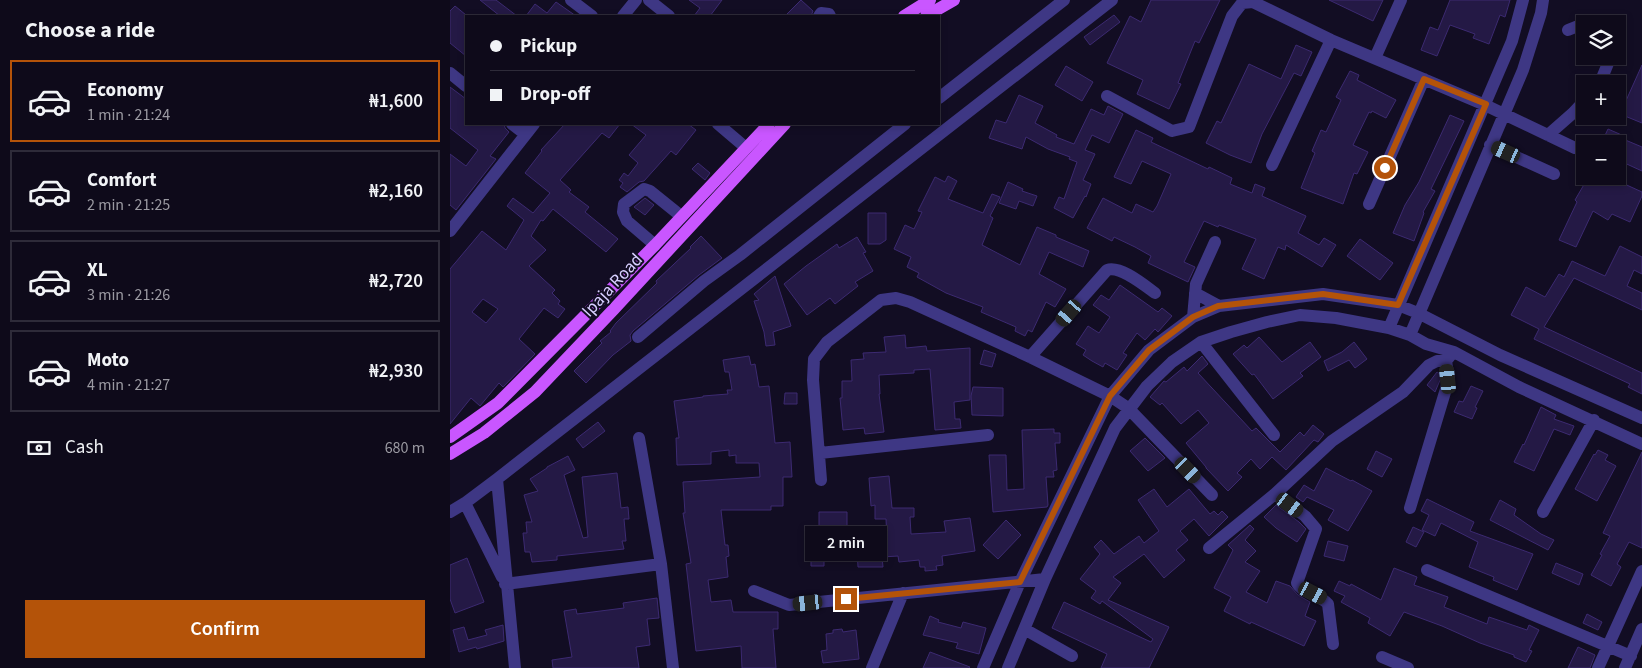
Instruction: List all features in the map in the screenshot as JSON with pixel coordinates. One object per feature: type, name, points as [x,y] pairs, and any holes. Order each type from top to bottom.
[{"type":"main road","points":[[906,15],[930,0]]},
{"type":"main road","points":[[918,8],[954,0]]},
{"type":"main road","name":"Ipaja Road","points":[[450,437],[498,403],[655,245],[768,125]]},
{"type":"main road","name":"Ipaja Road","points":[[450,454],[484,433],[535,392],[784,125]]},
{"type":"main road","points":[[681,216],[691,225]]},
{"type":"street","points":[[571,0],[591,15]]},
{"type":"street","points":[[624,15],[636,0]]},
{"type":"street","points":[[649,0],[668,15]]},
{"type":"street","points":[[940,97],[1064,0]]},
{"type":"street","points":[[450,512],[497,479],[1112,0]]},
{"type":"street","points":[[1376,58],[1401,0]]},
{"type":"street","points":[[1389,328],[1512,41],[1523,0]]},
{"type":"street","points":[[1410,335],[1523,70],[1541,13],[1543,0]]},
{"type":"street","points":[[1108,96],[1172,131],[1189,127],[1232,16],[1242,3],[1253,2],[1331,40],[1486,104],[1575,148]]},
{"type":"street","points":[[1568,30],[1576,27]]},
{"type":"street","points":[[1272,165],[1331,40]]},
{"type":"street","points":[[450,73],[465,85]]},
{"type":"street","points":[[1369,204],[1424,79]]},
{"type":"street","points":[[1548,136],[1576,110]]},
{"type":"street","points":[[513,125],[525,134]]},
{"type":"street","points":[[450,231],[533,125]]},
{"type":"street","points":[[719,125],[745,148]]},
{"type":"street","points":[[638,337],[704,282],[904,125]]},
{"type":"street","points":[[1490,145],[1554,174]]},
{"type":"street","points":[[655,245],[627,221],[623,212],[624,204],[644,188],[681,216]]},
{"type":"street","points":[[1193,317],[1199,276],[1215,242]]},
{"type":"street","points":[[1030,357],[1107,270],[1111,268],[1119,270],[1155,293]]},
{"type":"street","points":[[1195,293],[1218,306]]},
{"type":"street","points":[[983,668],[1020,582],[1110,396],[1149,350],[1193,317],[1218,306],[1323,294],[1398,305],[1418,313],[1500,355],[1642,418]]},
{"type":"street","points":[[821,480],[813,380],[814,359],[827,342],[881,300],[896,298],[910,302],[1110,396],[1128,408],[1212,495]]},
{"type":"street","points":[[1008,668],[1026,630],[1046,579],[1115,428],[1128,408],[1147,386],[1172,362],[1201,342],[1267,322],[1300,315],[1336,318],[1389,328],[1410,335],[1450,357],[1594,420],[1642,444]]},
{"type":"street","points":[[1201,342],[1274,435]]},
{"type":"street","points":[[1209,548],[1275,494],[1332,441],[1403,392],[1437,360],[1450,357]]},
{"type":"street","points":[[1410,508],[1448,379],[1450,357]]},
{"type":"street","points":[[1543,512],[1594,420]]},
{"type":"street","points":[[820,453],[988,435]]},
{"type":"street","points":[[639,438],[661,564],[673,668]]},
{"type":"street","points":[[497,479],[505,584],[515,668]]},
{"type":"street","points":[[1275,494],[1305,516],[1316,529],[1297,583],[1299,588],[1323,599],[1328,604],[1333,644]]},
{"type":"street","points":[[465,503],[505,584]]},
{"type":"street","points":[[505,584],[661,564]]},
{"type":"street","points":[[1427,570],[1607,645],[1628,662],[1642,629]]},
{"type":"street","points":[[1598,668],[1642,571]]},
{"type":"street","points":[[754,591],[789,605],[1046,579]]},
{"type":"street","points":[[872,668],[903,593]]},
{"type":"street","points":[[1026,630],[1072,656]]},
{"type":"street","points":[[1382,656],[1408,668]]},
{"type":"building","points":[[480,0],[496,0],[516,15],[499,15]]},
{"type":"building","points":[[689,0],[722,0],[711,15],[695,15],[700,8]]},
{"type":"building","points":[[801,0],[813,11],[811,15],[786,15]]},
{"type":"building","points":[[1151,0],[1220,0],[1199,43],[1195,41],[1178,83],[1181,84],[1169,109],[1137,94],[1143,80],[1107,63],[1130,16],[1141,22]]},
{"type":"building","points":[[1329,0],[1383,0],[1373,21]]},
{"type":"building","points":[[1450,0],[1510,0],[1505,17],[1500,15],[1489,44],[1473,38],[1475,34],[1450,25],[1437,56],[1421,50],[1430,27],[1438,30]]},
{"type":"building","points":[[556,2],[575,15],[527,15],[535,4],[547,13]]},
{"type":"building","points":[[455,6],[466,15],[465,55],[450,43],[450,11]]},
{"type":"building","points":[[1114,15],[1120,22],[1090,45],[1084,37]]},
{"type":"building","points":[[1296,45],[1312,52],[1301,76],[1294,73],[1262,134],[1251,163],[1206,143],[1217,121],[1221,123],[1249,64],[1281,79]]},
{"type":"building","points":[[1642,65],[1642,123],[1626,116],[1626,101]]},
{"type":"building","points":[[1066,66],[1093,82],[1082,101],[1055,85]]},
{"type":"building","points":[[1350,71],[1359,75],[1357,80],[1396,100],[1386,118],[1372,111],[1371,113],[1369,112],[1353,145],[1368,152],[1357,174],[1354,173],[1343,204],[1301,188],[1315,153],[1312,151],[1321,130],[1326,132],[1341,100],[1336,97]]},
{"type":"building","points":[[450,87],[465,98],[465,125],[504,125],[509,132],[490,156],[496,159],[456,210],[450,205],[450,154],[466,166],[478,150],[450,128]]},
{"type":"building","points":[[1019,95],[1043,106],[1035,123],[1057,135],[1056,137],[1074,144],[1091,109],[1104,115],[1108,106],[1123,114],[1109,143],[1092,135],[1085,150],[1095,154],[1083,180],[1091,184],[1086,197],[1073,218],[1054,208],[1059,197],[1064,199],[1077,162],[1026,137],[1022,149],[989,138],[996,120],[1006,123]]},
{"type":"building","points":[[1450,115],[1464,121],[1431,189],[1435,191],[1423,212],[1414,241],[1393,233],[1405,205],[1419,182]]},
{"type":"building","points":[[564,125],[619,125],[609,138],[602,133],[560,180],[571,190],[569,192],[589,207],[585,212],[618,239],[606,252],[553,209],[543,221],[541,220],[531,236],[546,250],[529,266],[555,290],[552,293],[560,301],[558,304],[565,309],[558,318],[544,308],[519,339],[535,354],[503,387],[499,383],[480,406],[471,398],[450,424],[450,269],[482,231],[506,250],[524,220],[507,206],[513,198],[533,213],[550,193],[525,173]],"holes":[[[483,299],[498,309],[486,323],[472,312]]]},
{"type":"building","points":[[632,125],[689,125],[696,130],[676,155],[671,151],[644,181],[639,182],[627,192],[620,187],[623,183],[619,180],[624,173],[628,176],[638,163],[629,155],[646,135]]},
{"type":"building","points":[[1608,129],[1622,135],[1605,135]]},
{"type":"building","points":[[1136,130],[1153,138],[1151,142],[1208,169],[1209,167],[1232,178],[1230,184],[1252,193],[1255,184],[1265,188],[1262,196],[1306,216],[1298,233],[1319,245],[1324,238],[1336,245],[1322,267],[1286,245],[1285,250],[1278,247],[1264,279],[1242,269],[1256,239],[1204,221],[1184,262],[1195,267],[1188,282],[1148,263],[1151,256],[1135,247],[1114,237],[1112,241],[1087,228],[1103,198],[1132,213],[1136,204],[1153,212],[1157,206],[1171,174],[1142,161],[1131,184],[1114,177]]},
{"type":"building","points":[[1626,140],[1642,147],[1642,171],[1626,164]]},
{"type":"building","points":[[698,163],[710,173],[705,180],[692,169]]},
{"type":"building","points":[[948,176],[957,181],[948,199],[983,213],[992,194],[1000,197],[990,216],[993,218],[982,245],[1020,265],[1037,227],[1089,251],[1083,267],[1049,252],[1039,274],[1066,289],[1055,307],[1046,302],[1032,332],[1028,330],[1025,336],[1015,331],[1016,327],[981,312],[983,307],[946,293],[917,277],[919,273],[907,267],[911,257],[894,249],[905,225],[914,229],[922,212],[918,211],[935,177],[945,182]]},
{"type":"building","points":[[1008,182],[1023,189],[1022,191],[1037,196],[1033,206],[1019,201],[1016,209],[999,203]]},
{"type":"building","points":[[1584,185],[1626,185],[1642,192],[1630,222],[1612,214],[1608,220],[1593,211],[1576,247],[1559,240],[1577,202],[1575,200]]},
{"type":"building","points":[[645,198],[654,205],[645,215],[634,207]]},
{"type":"building","points":[[868,213],[886,213],[886,240],[880,244],[868,244]]},
{"type":"building","points":[[701,236],[722,258],[633,331],[630,335],[631,341],[613,355],[586,383],[574,371],[602,343],[600,341],[611,332],[616,323]]},
{"type":"building","points":[[857,237],[866,252],[863,253],[873,271],[855,282],[858,286],[835,304],[830,298],[807,315],[784,284],[837,244],[839,248]]},
{"type":"building","points":[[1360,239],[1393,263],[1380,280],[1347,256]]},
{"type":"building","points":[[1620,246],[1642,257],[1642,274],[1634,270],[1627,286],[1642,293],[1642,310],[1574,278],[1544,327],[1642,373],[1642,394],[1628,387],[1630,384],[1534,339],[1539,329],[1511,315],[1526,287],[1545,297],[1559,274],[1564,277],[1572,261],[1605,276]]},
{"type":"building","points":[[775,276],[791,326],[773,332],[775,345],[766,346],[764,332],[754,301],[759,300],[754,294]]},
{"type":"building","points":[[1120,285],[1158,312],[1162,308],[1172,316],[1158,332],[1155,329],[1145,340],[1137,333],[1123,353],[1127,355],[1117,370],[1105,363],[1103,367],[1092,361],[1083,355],[1086,350],[1076,344],[1088,326],[1099,333],[1110,317],[1093,305],[1101,295],[1109,300]]},
{"type":"building","points":[[905,335],[906,348],[926,346],[927,351],[970,348],[970,400],[954,402],[955,419],[960,419],[961,428],[935,430],[930,369],[914,370],[914,373],[879,375],[879,394],[884,432],[865,434],[864,428],[843,430],[840,398],[842,398],[842,381],[852,381],[851,360],[864,359],[863,353],[886,352],[884,337]]},
{"type":"building","points":[[1259,337],[1282,362],[1310,342],[1321,357],[1300,373],[1303,376],[1273,399],[1254,374],[1252,375],[1233,354],[1244,345],[1247,348]]},
{"type":"building","points":[[1354,342],[1367,359],[1355,368],[1349,360],[1328,371],[1324,361],[1342,352]]},
{"type":"building","points":[[984,350],[996,354],[992,367],[980,364]]},
{"type":"building","points":[[749,356],[751,365],[755,364],[759,387],[769,386],[775,443],[790,442],[792,477],[783,477],[783,506],[771,506],[771,510],[721,510],[725,545],[728,545],[729,556],[726,557],[728,577],[708,580],[711,602],[731,600],[733,612],[778,612],[778,629],[773,629],[776,668],[742,668],[741,646],[696,651],[686,564],[691,563],[683,513],[685,513],[683,482],[760,477],[759,463],[736,463],[736,455],[729,456],[729,450],[711,452],[711,464],[677,465],[676,438],[679,438],[674,401],[728,394],[727,390],[732,390],[729,372],[725,372],[723,360]]},
{"type":"building","points":[[1202,356],[1208,364],[1198,373],[1252,431],[1256,428],[1280,452],[1300,432],[1304,436],[1313,425],[1324,434],[1318,442],[1314,440],[1286,470],[1272,457],[1260,469],[1251,459],[1237,473],[1242,477],[1228,491],[1186,443],[1209,423],[1198,410],[1181,424],[1162,403],[1160,405],[1150,397],[1164,381],[1166,382],[1184,367],[1187,371]]},
{"type":"building","points":[[1437,372],[1441,378],[1435,392],[1427,385]]},
{"type":"building","points":[[1471,386],[1483,391],[1475,407],[1477,408],[1472,419],[1454,412],[1459,401],[1463,402]]},
{"type":"building","points":[[973,387],[1003,388],[1003,416],[972,415],[971,396]]},
{"type":"building","points":[[785,393],[797,393],[797,404],[784,404]]},
{"type":"building","points":[[1541,407],[1556,415],[1554,419],[1574,426],[1570,435],[1554,429],[1534,471],[1514,462]]},
{"type":"building","points":[[598,422],[605,431],[583,448],[576,439]]},
{"type":"building","points":[[1054,429],[1054,433],[1060,433],[1060,443],[1055,443],[1057,470],[1053,471],[1054,477],[1046,477],[1047,507],[993,512],[989,455],[1006,455],[1007,490],[1024,489],[1022,430]]},
{"type":"building","points":[[1145,438],[1165,458],[1148,471],[1130,451]]},
{"type":"building","points":[[1598,450],[1608,455],[1605,460],[1616,466],[1597,501],[1575,489]]},
{"type":"building","points":[[1376,451],[1392,459],[1382,477],[1367,469]]},
{"type":"building","points":[[1642,452],[1642,548],[1629,542],[1617,564],[1621,567],[1611,586],[1591,575],[1610,536],[1603,533]]},
{"type":"building","points":[[568,456],[575,470],[564,475],[583,538],[588,537],[582,477],[617,473],[621,508],[628,507],[629,519],[624,519],[626,541],[622,541],[624,549],[557,556],[557,560],[532,562],[530,552],[525,552],[523,533],[527,533],[526,522],[532,522],[524,495],[538,491],[530,479]]},
{"type":"building","points":[[1326,468],[1372,491],[1348,531],[1328,520],[1334,510],[1307,497],[1303,502],[1296,497],[1304,485],[1314,491]]},
{"type":"building","points":[[889,476],[892,508],[914,508],[914,517],[910,517],[911,534],[946,532],[944,521],[970,518],[975,551],[942,556],[943,565],[936,566],[937,570],[925,571],[925,567],[920,567],[919,560],[899,562],[898,556],[882,557],[883,567],[858,567],[857,550],[824,550],[824,566],[811,566],[811,542],[819,542],[819,512],[847,512],[847,540],[887,539],[886,519],[875,519],[875,505],[871,506],[869,478]]},
{"type":"building","points":[[1154,489],[1167,507],[1189,489],[1210,514],[1214,511],[1218,515],[1222,511],[1228,517],[1209,536],[1194,519],[1180,531],[1188,540],[1176,550],[1185,560],[1164,578],[1144,554],[1113,577],[1121,583],[1108,600],[1169,627],[1149,668],[1101,668],[1107,654],[1052,628],[1064,602],[1151,642],[1153,639],[1102,601],[1100,604],[1091,598],[1096,591],[1080,579],[1100,554],[1094,547],[1101,540],[1114,554],[1139,536],[1144,543],[1159,531],[1138,500]]},
{"type":"building","points":[[1427,499],[1474,522],[1470,531],[1533,554],[1517,590],[1493,580],[1494,577],[1469,567],[1478,542],[1441,523],[1435,536],[1422,530],[1429,515],[1421,511]]},
{"type":"building","points":[[1500,500],[1516,509],[1514,515],[1541,534],[1554,540],[1548,550],[1490,520]]},
{"type":"building","points":[[1276,505],[1306,529],[1297,542],[1276,528],[1264,517]]},
{"type":"building","points":[[1006,520],[1021,535],[998,559],[983,545]]},
{"type":"building","points":[[1250,525],[1254,529],[1245,540],[1256,551],[1245,562],[1260,571],[1246,592],[1267,603],[1276,581],[1290,586],[1298,595],[1310,602],[1305,616],[1316,621],[1304,646],[1224,611],[1231,597],[1214,588],[1233,550],[1228,545]]},
{"type":"building","points":[[1413,527],[1424,532],[1416,547],[1406,542]]},
{"type":"building","points":[[1328,541],[1348,546],[1344,561],[1324,556]]},
{"type":"building","points":[[467,558],[484,602],[455,613],[450,599],[450,565]]},
{"type":"building","points":[[1556,563],[1583,574],[1579,585],[1552,573]]},
{"type":"building","points":[[1394,568],[1417,577],[1414,585],[1448,597],[1444,607],[1487,624],[1489,617],[1527,630],[1529,625],[1539,630],[1529,650],[1532,651],[1526,662],[1514,657],[1514,655],[1404,612],[1390,636],[1368,623],[1370,618],[1341,602],[1345,596],[1334,591],[1339,581],[1350,586],[1351,584],[1381,600]]},
{"type":"building","points":[[657,598],[659,618],[647,619],[650,645],[636,647],[639,668],[553,668],[552,660],[572,657],[564,611],[576,609],[577,614],[624,608],[623,603]]},
{"type":"building","points":[[1587,614],[1602,622],[1598,630],[1583,623]]},
{"type":"building","points":[[930,616],[939,620],[938,622],[961,628],[963,622],[986,628],[979,654],[956,648],[958,643],[923,635]]},
{"type":"building","points":[[503,625],[504,641],[459,652],[453,630],[464,627],[468,640],[487,635],[485,630]]},
{"type":"building","points":[[842,629],[843,632],[856,630],[859,659],[823,663],[821,651],[827,650],[826,634],[833,633],[833,630]]},
{"type":"building","points":[[1578,647],[1595,655],[1590,668],[1568,668]]},
{"type":"building","points":[[930,652],[970,667],[923,668]]},
{"type":"route","points":[[846,599],[1020,582],[1110,396],[1149,350],[1193,317],[1218,306],[1323,294],[1398,305],[1486,104],[1424,79],[1385,168]]}]
